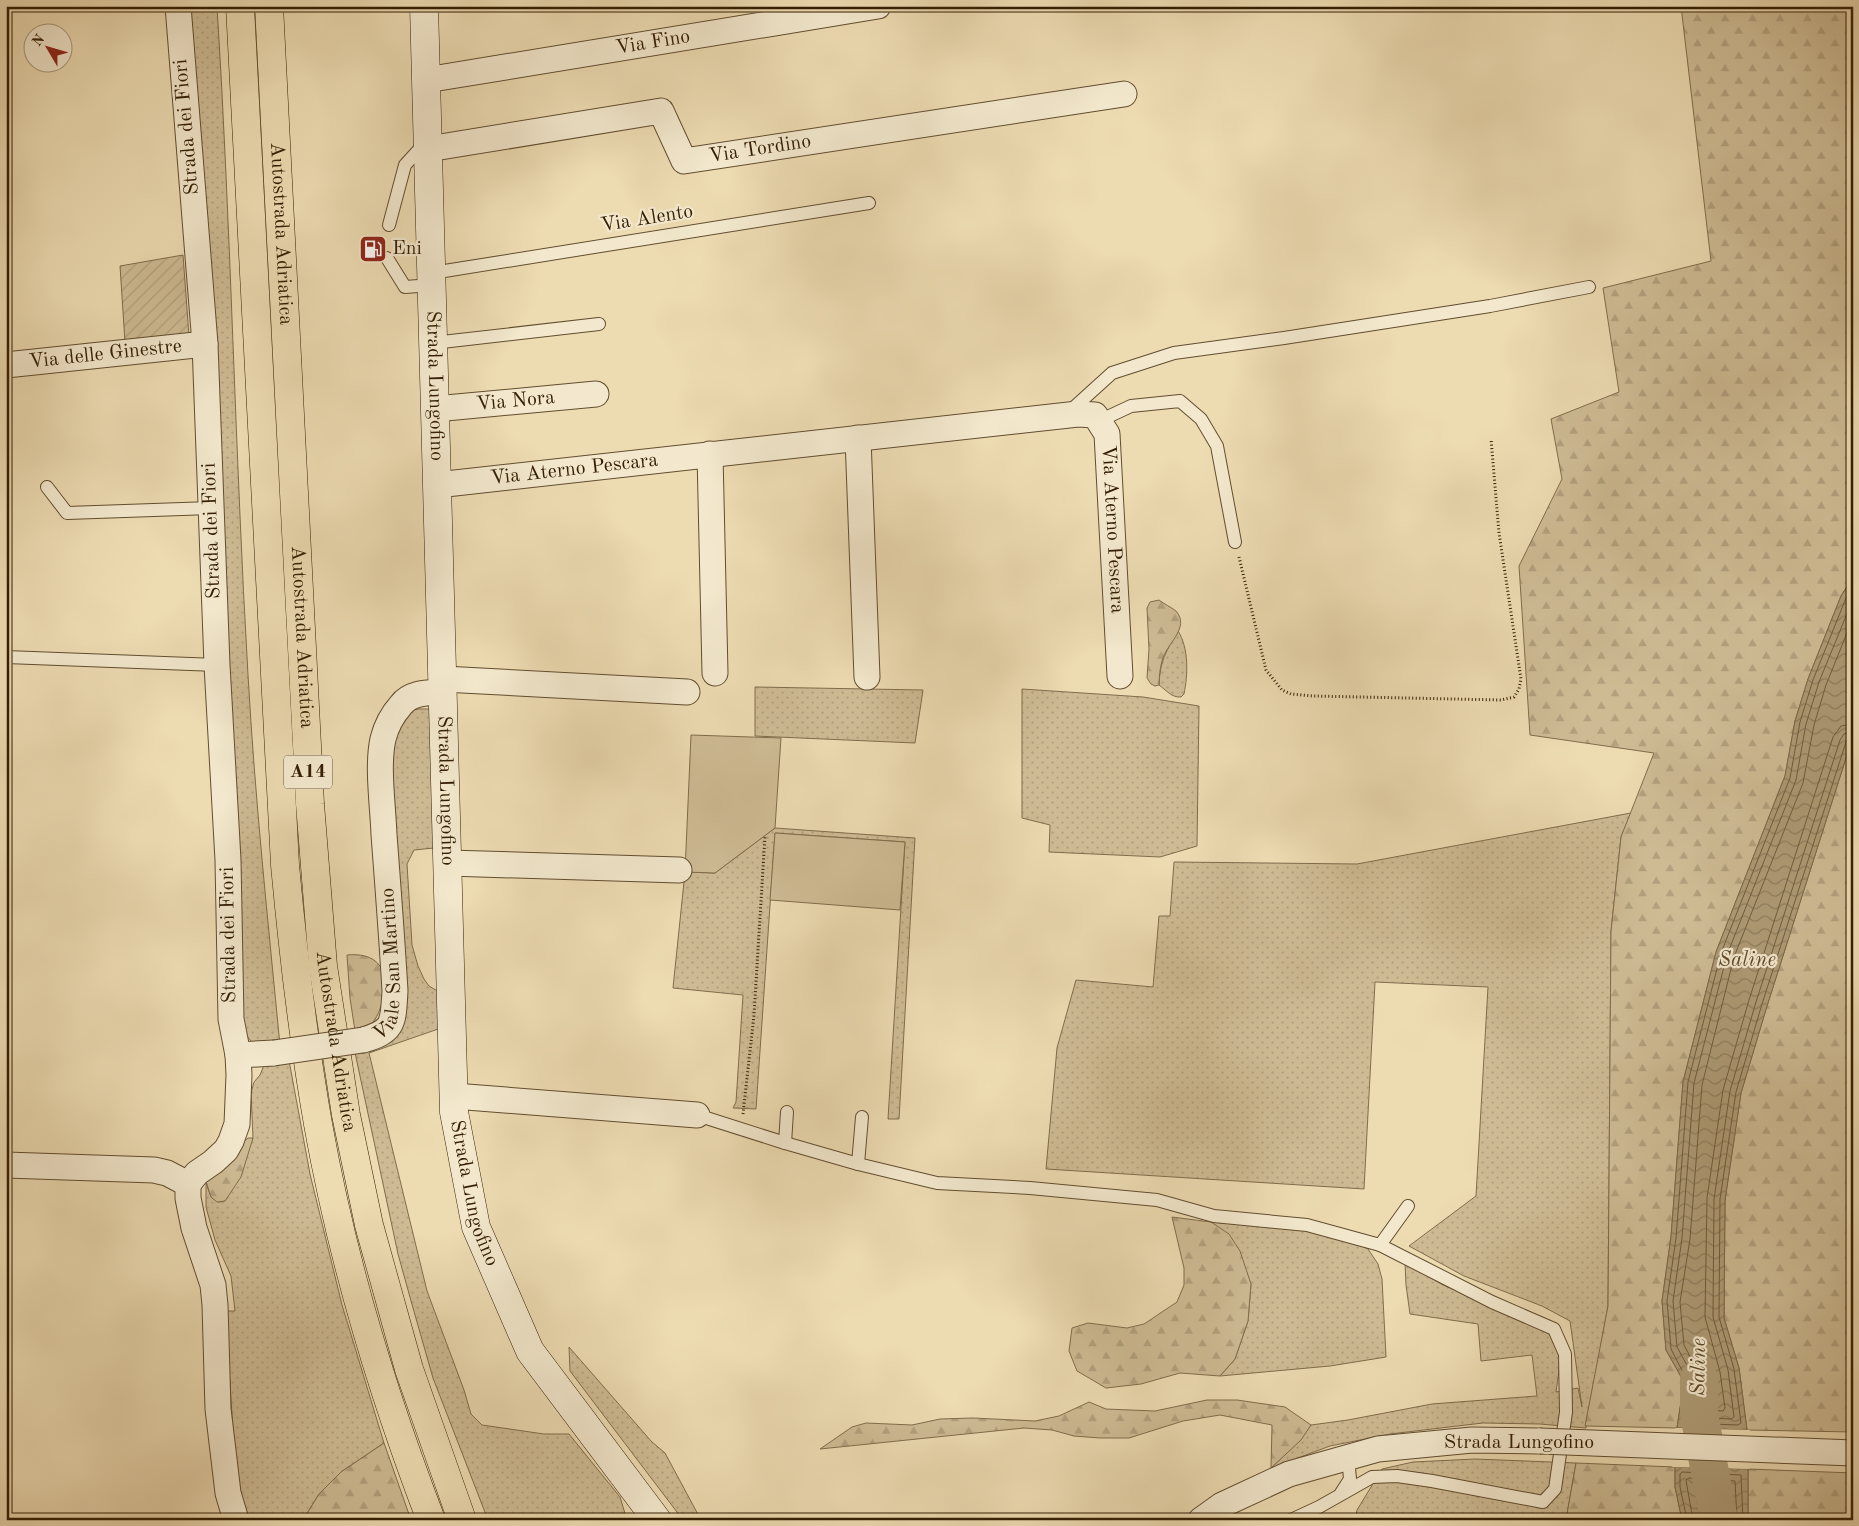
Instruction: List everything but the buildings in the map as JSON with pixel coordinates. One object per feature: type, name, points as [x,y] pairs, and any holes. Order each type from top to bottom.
[{"type":"highway","name":"Autostrada Adriatica","points":[[240,6],[285,865],[298,991],[318,1126],[347,1257],[388,1401],[430,1520]]},
{"type":"highway","name":"Autostrada Adriatica","points":[[269,6],[309,776],[323,966],[344,1106],[369,1225],[409,1369],[462,1520]]},
{"type":"main road","name":"Strada Lungofino","points":[[424,6],[454,1112],[476,1227],[530,1351],[657,1520]]},
{"type":"street","name":"Strada dei Fiori","points":[[178,6],[205,344],[217,665],[228,860],[231,1019],[238,1055]]},
{"type":"street","name":"Via Fino","points":[[426,80],[878,6]]},
{"type":"street","name":"Via Tordino","points":[[428,144],[661,111],[684,161],[1124,94]]},
{"type":"street","name":"Via delle Ginestre","points":[[6,365],[205,344]]},
{"type":"street","name":"Via Nora","points":[[435,410],[596,394]]},
{"type":"street","name":"Via Aterno Pescara","points":[[437,485],[858,438],[1065,416],[1095,415],[1108,434],[1120,676]]},
{"type":"street","points":[[858,438],[866,677]]},
{"type":"street","points":[[710,454],[715,673]]},
{"type":"street","points":[[443,686],[687,692]]},
{"type":"street","name":"Viale San Martino","points":[[238,1055],[274,1053],[363,1040],[387,1030],[392,1022],[395,992],[382,801],[382,752],[384,738],[388,726],[402,703],[413,696],[443,686]]},
{"type":"street","points":[[448,863],[678,870]]},
{"type":"street","points":[[236,1520],[228,1493],[218,1409],[213,1285],[194,1228],[188,1198],[188,1184],[197,1172],[213,1162],[226,1150],[231,1141],[237,1124],[238,1055]]},
{"type":"street","points":[[454,1096],[697,1115]]},
{"type":"street","points":[[6,1165],[154,1170],[167,1173],[188,1184]]},
{"type":"street","name":"Strada Lungofino","points":[[1201,1520],[1222,1505],[1289,1474],[1378,1449],[1472,1440],[1853,1453]]},
{"type":"lane","points":[[389,226],[405,165],[428,144]]},
{"type":"lane","name":"Via Alento","points":[[387,258],[405,287],[432,279],[869,203]]},
{"type":"lane","points":[[1065,416],[1112,373],[1174,353],[1490,306],[1589,287]]},
{"type":"lane","points":[[434,343],[599,324]]},
{"type":"lane","points":[[1098,421],[1131,406],[1180,402],[1201,419],[1217,446],[1235,542]]},
{"type":"lane","points":[[47,487],[66,513],[211,508]]},
{"type":"lane","points":[[6,656],[217,665]]},
{"type":"lane","points":[[785,1143],[787,1112]]},
{"type":"lane","points":[[697,1115],[858,1164],[937,1183],[1030,1188],[1157,1200],[1214,1216],[1307,1225],[1380,1246],[1492,1302],[1554,1328],[1565,1354],[1566,1412],[1554,1489],[1543,1502],[1432,1481],[1385,1476],[1372,1477],[1291,1520]]},
{"type":"lane","points":[[858,1164],[862,1117]]},
{"type":"lane","points":[[1380,1246],[1408,1206]]},
{"type":"lane","points":[[1340,1495],[1350,1479],[1348,1457]]},
{"type":"path","points":[[1235,542],[1266,670],[1282,690],[1291,694],[1323,696],[1500,700],[1514,697],[1519,690],[1522,679],[1499,533],[1491,440]]},
{"type":"path","points":[[741,1129],[754,1014],[765,836]]},
{"type":"green space","points":[[185,6],[217,6],[248,675],[266,907],[280,1045],[252,1042],[242,1031]]},
{"type":"green space","points":[[1681,6],[1853,6],[1853,577],[1841,596],[1808,679],[1795,721],[1785,776],[1716,952],[1683,1082],[1671,1237],[1662,1301],[1666,1350],[1684,1382],[1677,1428],[1585,1426],[1608,1306],[1611,931],[1621,837],[1654,753],[1530,735],[1519,566],[1562,479],[1551,419],[1619,392],[1603,288],[1711,261]]},
{"type":"green space","points":[[183,255],[189,336],[125,342],[120,266]]},
{"type":"green space","points":[[1159,600],[1176,611],[1180,617],[1181,624],[1164,655],[1159,685],[1155,686],[1147,678],[1149,649],[1147,608],[1150,602]]},
{"type":"green space","points":[[1178,631],[1182,638],[1187,662],[1184,694],[1181,697],[1172,695],[1159,685],[1164,656]]},
{"type":"green space","points":[[755,687],[923,690],[915,743],[755,736]]},
{"type":"green space","points":[[1022,689],[1143,697],[1199,706],[1197,846],[1160,857],[1049,852],[1050,825],[1022,818]]},
{"type":"green space","points":[[433,709],[434,848],[414,850],[407,864],[412,945],[424,979],[429,986],[439,992],[441,1028],[369,1053],[427,1291],[471,1414],[482,1425],[544,1434],[569,1434],[620,1497],[627,1520],[488,1520],[433,1378],[398,1254],[354,1048],[381,1041],[391,733],[409,711]]},
{"type":"green space","points":[[691,735],[781,738],[775,828],[715,873],[685,872]]},
{"type":"green space","points":[[1853,736],[1853,1432],[1747,1430],[1739,1368],[1724,1318],[1725,1200],[1741,1093]]},
{"type":"green space","points":[[1631,813],[1621,837],[1611,931],[1608,1306],[1586,1428],[1540,1424],[1483,1423],[1390,1434],[1330,1446],[1271,1468],[1300,1440],[1311,1425],[1432,1404],[1537,1396],[1532,1355],[1481,1361],[1478,1324],[1410,1314],[1405,1263],[1443,1285],[1541,1326],[1549,1334],[1558,1349],[1560,1364],[1556,1392],[1578,1388],[1582,1407],[1570,1321],[1542,1306],[1464,1276],[1409,1246],[1476,1196],[1488,987],[1375,982],[1364,1189],[1046,1169],[1057,1048],[1076,980],[1153,987],[1159,916],[1170,916],[1174,862],[1357,864]]},
{"type":"green space","points":[[775,828],[915,838],[899,1119],[888,1119],[905,842],[775,833],[756,1109],[733,1108],[736,1102],[743,995],[673,988],[685,872],[715,873]]},
{"type":"green space","points":[[775,833],[905,842],[900,910],[770,900]]},
{"type":"green space","points":[[347,955],[369,957],[377,962],[383,972],[384,989],[380,1008],[372,1023],[363,1030],[355,1031],[350,998]]},
{"type":"green space","points":[[288,1055],[310,1174],[342,1305],[384,1443],[341,1472],[319,1494],[303,1520],[246,1520],[236,1474],[225,1311],[235,1311],[231,1276],[215,1240],[206,1207],[206,1183],[211,1197],[218,1202],[225,1201],[253,1138],[251,1093],[254,1082],[260,1075],[265,1063]]},
{"type":"green space","points":[[248,1138],[253,1138],[241,1177],[225,1201],[217,1202],[211,1197],[204,1175]]},
{"type":"green space","points":[[1172,1217],[1211,1222],[1229,1234],[1240,1251],[1251,1284],[1248,1321],[1235,1359],[1220,1376],[1180,1373],[1141,1384],[1106,1388],[1077,1371],[1069,1351],[1072,1328],[1088,1323],[1127,1328],[1144,1324],[1177,1302],[1184,1285],[1184,1268]]},
{"type":"green space","points":[[1211,1222],[1313,1230],[1368,1249],[1378,1264],[1382,1279],[1386,1357],[1330,1366],[1220,1376],[1235,1359],[1248,1321],[1251,1284]]},
{"type":"green space","points":[[569,1347],[651,1441],[665,1453],[701,1520],[683,1520],[570,1371]]},
{"type":"green space","points":[[1207,1400],[1237,1400],[1285,1407],[1311,1425],[1301,1440],[1271,1468],[1272,1425],[1220,1415],[1183,1421],[1129,1438],[1074,1436],[1052,1430],[1024,1428],[820,1449],[852,1427],[866,1423],[912,1425],[940,1419],[973,1418],[1035,1421],[1059,1416],[1089,1402],[1106,1409],[1155,1411]]},
{"type":"green space","points":[[384,1443],[411,1520],[303,1520],[319,1494],[341,1472]]},
{"type":"green space","points":[[1475,1459],[1576,1463],[1566,1520],[1355,1520],[1357,1510],[1382,1469],[1413,1462]]},
{"type":"green space","points":[[1576,1463],[1675,1467],[1675,1487],[1682,1520],[1566,1520]]},
{"type":"green space","points":[[1748,1469],[1853,1473],[1853,1520],[1748,1520]]},
{"type":"water","name":"Saline","points":[[1853,577],[1853,736],[1741,1093],[1725,1200],[1724,1318],[1739,1368],[1747,1430],[1677,1428],[1684,1382],[1666,1350],[1662,1301],[1671,1237],[1683,1082],[1716,952],[1785,776],[1795,721],[1808,679],[1841,596]]},
{"type":"water","points":[[1675,1467],[1748,1469],[1748,1520],[1682,1520],[1675,1487]]},
{"type":"pier","points":[[1675,1428],[1750,1431],[1747,1433],[1677,1431]]},
{"type":"pier","points":[[1674,1464],[1748,1467],[1750,1469],[1672,1467]]},
{"type":"waterway","name":"Saline","points":[[1699,1379],[1699,1414],[1719,1520]]},
{"type":"place","name":"Eni","points":[[373,249]]}]
